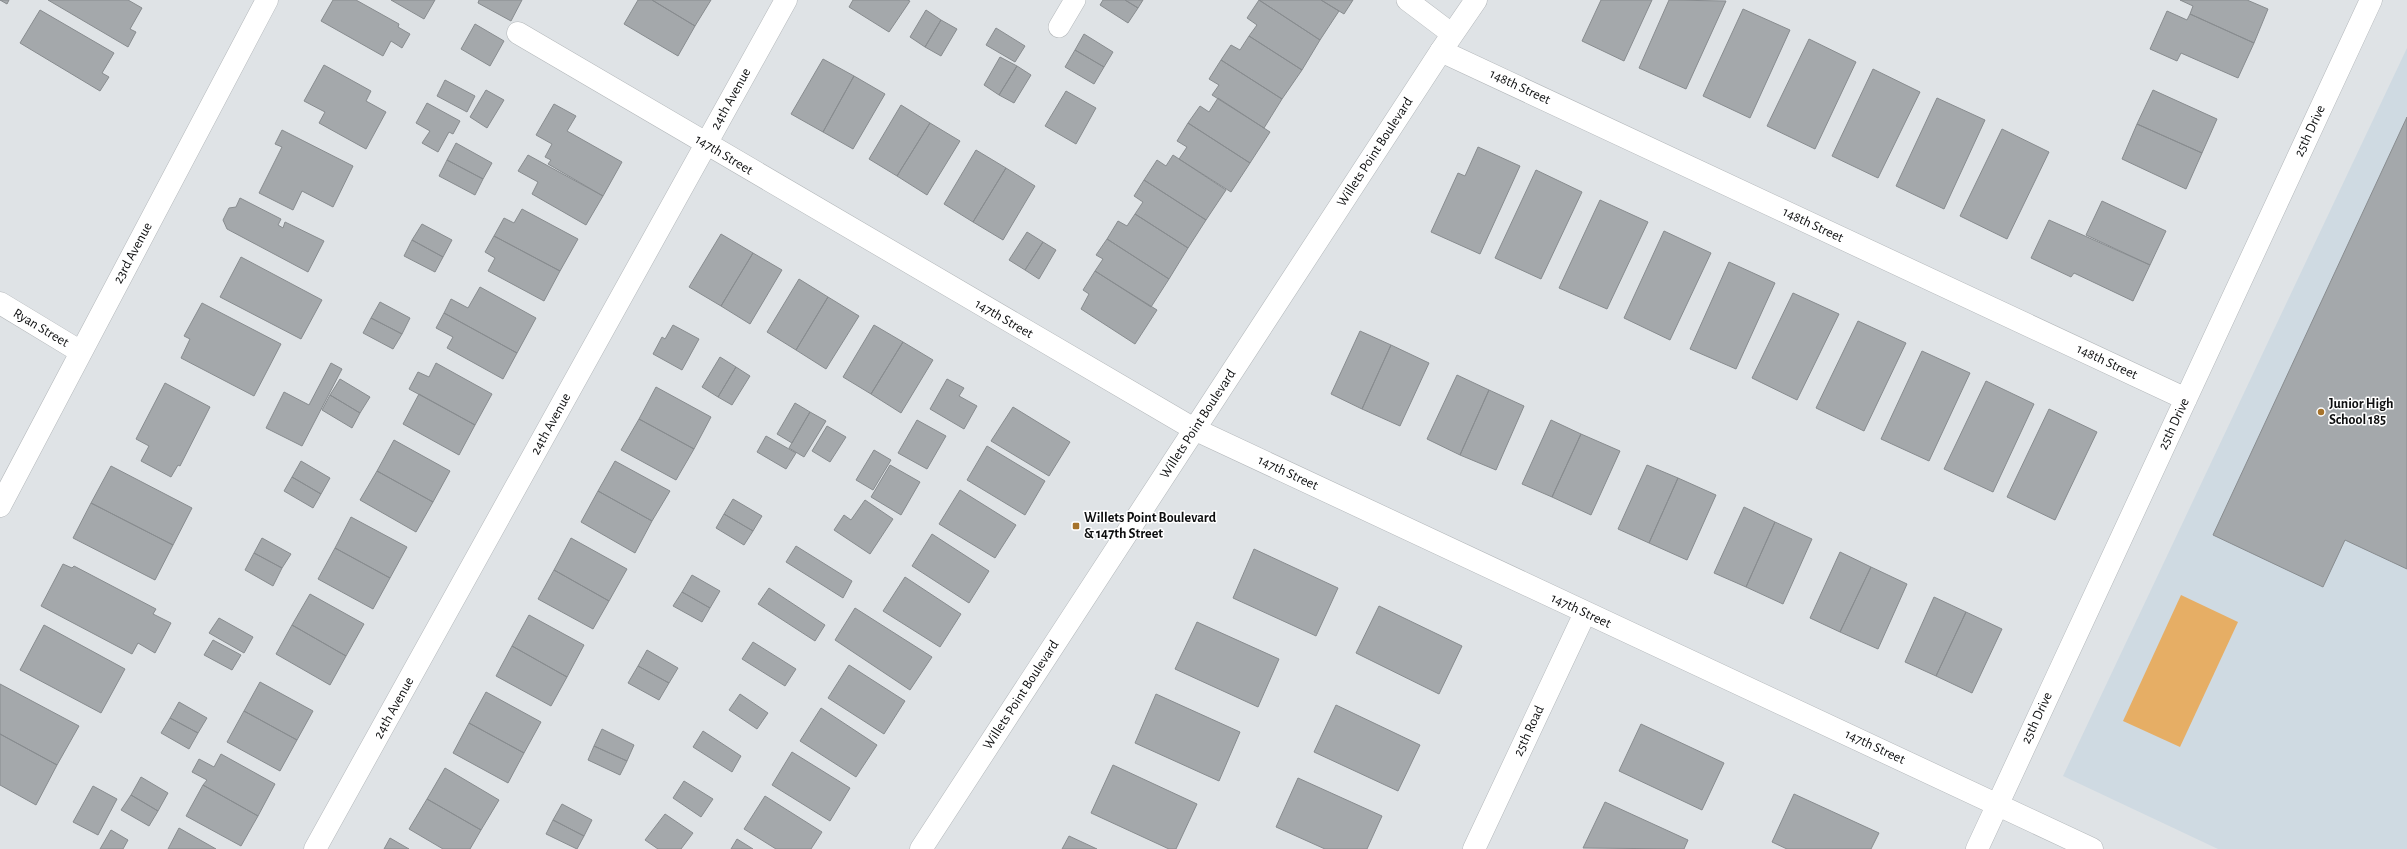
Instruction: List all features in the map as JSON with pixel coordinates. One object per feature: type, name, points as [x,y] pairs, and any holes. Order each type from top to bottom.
[{"type":"street","name":"23rd Avenue","points":[[0,506],[267,0]]},
{"type":"street","name":"24th Avenue","points":[[315,849],[786,0]]},
{"type":"street","name":"Willets Point Boulevard","points":[[921,849],[1194,429],[1476,0]]},
{"type":"street","name":"25th Drive","points":[[1977,849],[2371,0]]},
{"type":"street","name":"147th Street","points":[[518,33],[706,145],[1194,429],[2092,849]]},
{"type":"street","name":"148th Street","points":[[1447,42],[2186,399]]},
{"type":"street","name":"Ryan Street","points":[[0,303],[81,352]]},
{"type":"street","name":"25th Road","points":[[1474,849],[1585,612]]},
{"type":"lane","points":[[1059,27],[1076,0]]},
{"type":"lane","points":[[1407,0],[1447,42]]},
{"type":"shaded area","name":"Junior High School 185","points":[[2407,48],[2407,849],[2218,849],[2063,776]]},
{"type":"shaded area","points":[[2181,595],[2238,622],[2180,747],[2123,721]]},
{"type":"building","points":[[0,0],[9,0],[7,4]]},
{"type":"building","points":[[48,0],[128,0],[142,8],[130,29],[136,32],[128,47]]},
{"type":"building","points":[[333,0],[356,0],[399,24],[398,27],[410,34],[402,48],[391,41],[383,56],[321,21]]},
{"type":"building","points":[[391,0],[435,0],[424,19]]},
{"type":"building","points":[[479,0],[522,0],[511,21],[478,3]]},
{"type":"building","points":[[638,0],[652,0],[695,26],[678,56],[624,24]]},
{"type":"building","points":[[652,0],[711,0],[695,26]]},
{"type":"building","points":[[853,0],[910,1],[889,32],[849,7]]},
{"type":"building","points":[[1103,0],[1125,0],[1138,8],[1128,23],[1100,5]]},
{"type":"building","points":[[1125,0],[1143,0],[1138,8]]},
{"type":"building","points":[[1259,0],[1320,40],[1302,70],[1249,36],[1257,25],[1247,18]]},
{"type":"building","points":[[1259,0],[1321,0],[1339,11],[1320,40]]},
{"type":"building","points":[[1321,0],[1353,0],[1344,14]]},
{"type":"building","points":[[1601,0],[1652,0],[1624,61],[1582,41]]},
{"type":"building","points":[[1669,0],[1726,1],[1686,89],[1639,68]]},
{"type":"building","points":[[2180,0],[2247,0],[2268,9],[2254,43],[2190,14],[2193,6]]},
{"type":"building","points":[[1743,9],[1790,30],[1750,118],[1703,96]]},
{"type":"building","points":[[40,10],[114,53],[102,73],[109,77],[100,91],[20,43]]},
{"type":"building","points":[[926,10],[941,20],[925,47],[910,37]]},
{"type":"building","points":[[2167,11],[2187,20],[2190,14],[2254,43],[2238,78],[2181,53],[2177,61],[2150,49]]},
{"type":"building","points":[[941,20],[957,29],[941,56],[925,47]]},
{"type":"building","points":[[475,24],[504,41],[490,66],[461,49]]},
{"type":"building","points":[[996,28],[1025,46],[1015,62],[986,45]]},
{"type":"building","points":[[1084,34],[1113,52],[1104,67],[1075,50]]},
{"type":"building","points":[[1249,36],[1302,70],[1282,99],[1221,60],[1231,45],[1240,50]]},
{"type":"building","points":[[1809,39],[1856,62],[1815,149],[1767,126]]},
{"type":"building","points":[[1075,50],[1104,67],[1094,84],[1065,67]]},
{"type":"building","points":[[1000,57],[1017,66],[999,95],[984,85]]},
{"type":"building","points":[[823,59],[854,76],[823,132],[791,114]]},
{"type":"building","points":[[1221,60],[1282,99],[1264,128],[1212,95],[1219,85],[1209,79]]},
{"type":"building","points":[[324,65],[371,91],[366,101],[386,112],[366,149],[319,123],[325,112],[304,101]]},
{"type":"building","points":[[1017,66],[1031,75],[1014,103],[999,95]]},
{"type":"building","points":[[1873,69],[1920,92],[1878,178],[1832,156]]},
{"type":"building","points":[[854,76],[885,94],[853,149],[823,132]]},
{"type":"building","points":[[445,80],[475,96],[467,112],[437,96]]},
{"type":"building","points":[[486,90],[504,100],[487,128],[470,117]]},
{"type":"building","points":[[2153,90],[2217,119],[2202,153],[2137,124]]},
{"type":"building","points":[[1066,91],[1096,108],[1076,144],[1045,126]]},
{"type":"building","points":[[1218,98],[1270,132],[1250,163],[1188,123],[1200,106],[1209,112]]},
{"type":"building","points":[[1937,98],[1985,120],[1944,209],[1896,186]]},
{"type":"building","points":[[427,103],[460,121],[453,134],[449,132],[438,152],[422,143],[430,131],[416,123]]},
{"type":"building","points":[[554,104],[576,116],[567,131],[622,162],[603,196],[548,164],[551,160],[545,157],[552,144],[536,135]]},
{"type":"building","points":[[901,105],[930,123],[897,176],[869,159]]},
{"type":"building","points":[[2407,117],[2407,569],[2345,540],[2323,587],[2213,535]]},
{"type":"building","points":[[930,123],[960,141],[927,195],[897,176]]},
{"type":"building","points":[[1188,123],[1250,163],[1231,192],[1179,159],[1187,147],[1177,141]]},
{"type":"building","points":[[2137,124],[2202,153],[2186,189],[2122,159]]},
{"type":"building","points":[[2002,129],[2049,152],[2007,239],[1960,216]]},
{"type":"building","points":[[282,130],[353,166],[333,207],[302,191],[293,210],[259,193],[282,147],[275,144]]},
{"type":"building","points":[[456,143],[492,163],[483,179],[447,160]]},
{"type":"building","points":[[1478,147],[1520,166],[1480,254],[1431,232],[1458,173],[1465,176]]},
{"type":"building","points":[[976,150],[1006,168],[973,222],[944,204]]},
{"type":"building","points":[[528,155],[603,196],[586,225],[532,194],[538,182],[518,171]]},
{"type":"building","points":[[1173,155],[1226,190],[1206,220],[1144,180],[1157,160],[1166,166]]},
{"type":"building","points":[[447,160],[483,179],[475,195],[439,176]]},
{"type":"building","points":[[1006,168],[1035,186],[1003,240],[973,222]]},
{"type":"building","points":[[1536,170],[1582,192],[1541,279],[1495,258]]},
{"type":"building","points":[[1144,180],[1206,220],[1188,248],[1135,214],[1143,202],[1134,196]]},
{"type":"building","points":[[240,198],[281,219],[278,225],[283,228],[285,222],[324,241],[308,272],[227,229],[223,220],[229,208],[236,207]]},
{"type":"building","points":[[1600,200],[1648,222],[1607,309],[1559,288]]},
{"type":"building","points":[[2102,201],[2166,231],[2150,265],[2086,235]]},
{"type":"building","points":[[522,209],[578,239],[560,271],[494,236],[504,218],[514,223]]},
{"type":"building","points":[[1135,214],[1188,248],[1169,279],[1107,239],[1118,221],[1127,226]]},
{"type":"building","points":[[2049,220],[2150,265],[2133,301],[2074,273],[2071,277],[2031,258]]},
{"type":"building","points":[[422,224],[452,240],[443,257],[412,240]]},
{"type":"building","points":[[1664,231],[1711,253],[1670,340],[1624,318]]},
{"type":"building","points":[[1027,232],[1043,242],[1025,270],[1009,260]]},
{"type":"building","points":[[721,234],[753,253],[721,306],[689,287]]},
{"type":"building","points":[[494,236],[560,271],[544,301],[488,271],[495,258],[485,252]]},
{"type":"building","points":[[1107,239],[1169,279],[1151,307],[1095,271],[1103,259],[1096,255]]},
{"type":"building","points":[[412,240],[443,257],[435,272],[404,256]]},
{"type":"building","points":[[1043,242],[1056,250],[1039,279],[1025,270]]},
{"type":"building","points":[[753,253],[782,270],[750,324],[721,306]]},
{"type":"building","points":[[241,257],[322,300],[301,339],[220,297]]},
{"type":"building","points":[[1729,262],[1775,283],[1736,369],[1690,349]]},
{"type":"building","points":[[1095,271],[1157,310],[1135,344],[1081,309],[1089,294],[1083,290]]},
{"type":"building","points":[[799,279],[828,297],[796,350],[767,332]]},
{"type":"building","points":[[480,287],[536,318],[517,353],[444,313],[451,299],[468,308]]},
{"type":"building","points":[[1793,293],[1839,314],[1797,400],[1752,378]]},
{"type":"building","points":[[828,297],[859,316],[826,369],[796,350]]},
{"type":"building","points":[[380,302],[410,318],[402,334],[371,318]]},
{"type":"building","points":[[202,303],[281,344],[254,396],[181,358],[190,339],[184,336]]},
{"type":"building","points":[[444,313],[517,353],[503,379],[447,348],[453,337],[436,328]]},
{"type":"building","points":[[371,318],[402,334],[393,349],[363,333]]},
{"type":"building","points":[[1858,321],[1906,343],[1864,431],[1816,408]]},
{"type":"building","points":[[673,325],[699,339],[682,370],[653,354],[662,337],[665,339]]},
{"type":"building","points":[[874,325],[903,342],[871,394],[843,377]]},
{"type":"building","points":[[1360,331],[1391,345],[1362,409],[1331,394]]},
{"type":"building","points":[[903,342],[933,360],[901,413],[871,394]]},
{"type":"building","points":[[1391,345],[1429,363],[1400,426],[1362,409]]},
{"type":"building","points":[[1922,351],[1970,373],[1929,461],[1881,439]]},
{"type":"building","points":[[720,357],[736,367],[718,397],[702,387]]},
{"type":"building","points":[[331,363],[342,369],[302,446],[266,428],[284,392],[309,405]]},
{"type":"building","points":[[436,363],[492,394],[475,425],[409,389],[418,372],[429,377]]},
{"type":"building","points":[[736,367],[750,376],[732,405],[718,397]]},
{"type":"building","points":[[1457,375],[1489,390],[1460,455],[1427,439]]},
{"type":"building","points":[[340,379],[370,397],[360,413],[330,395]]},
{"type":"building","points":[[947,379],[964,388],[959,396],[977,406],[964,429],[930,409]]},
{"type":"building","points":[[1986,381],[2034,404],[1993,492],[1944,469]]},
{"type":"building","points":[[165,383],[210,407],[180,466],[178,465],[171,477],[141,461],[149,446],[136,439]]},
{"type":"building","points":[[656,387],[711,417],[694,449],[639,419]]},
{"type":"building","points":[[1489,390],[1524,406],[1496,470],[1460,455]]},
{"type":"building","points":[[419,394],[475,425],[459,455],[403,424]]},
{"type":"building","points":[[330,395],[360,413],[352,428],[322,410]]},
{"type":"building","points":[[795,403],[810,412],[792,443],[777,434]]},
{"type":"building","points":[[1013,407],[1070,442],[1049,476],[991,441]]},
{"type":"building","points":[[2049,409],[2097,432],[2055,520],[2007,497]]},
{"type":"building","points":[[810,412],[826,421],[804,457],[789,448]]},
{"type":"building","points":[[639,419],[694,449],[676,480],[621,450]]},
{"type":"building","points":[[917,420],[946,436],[927,469],[898,453]]},
{"type":"building","points":[[1551,420],[1581,434],[1552,497],[1522,484]]},
{"type":"building","points":[[827,426],[846,437],[830,462],[812,451]]},
{"type":"building","points":[[1581,434],[1620,451],[1591,515],[1552,497]]},
{"type":"building","points":[[766,436],[796,453],[786,469],[757,452]]},
{"type":"building","points":[[394,440],[450,471],[433,502],[377,471]]},
{"type":"building","points":[[987,446],[1045,481],[1025,515],[967,480]]},
{"type":"building","points":[[874,450],[891,460],[873,490],[856,480]]},
{"type":"building","points":[[301,461],[330,478],[321,494],[292,477]]},
{"type":"building","points":[[615,461],[670,491],[652,521],[598,491]]},
{"type":"building","points":[[890,465],[920,482],[901,515],[871,497]]},
{"type":"building","points":[[1647,465],[1678,478],[1649,543],[1618,529]]},
{"type":"building","points":[[111,466],[192,508],[173,545],[91,503]]},
{"type":"building","points":[[377,471],[433,502],[416,532],[360,500]]},
{"type":"building","points":[[292,477],[321,494],[313,508],[284,491]]},
{"type":"building","points":[[1678,478],[1716,495],[1687,560],[1649,543]]},
{"type":"building","points":[[960,490],[1016,525],[995,558],[939,524]]},
{"type":"building","points":[[598,491],[652,521],[635,553],[581,522]]},
{"type":"building","points":[[733,499],[762,516],[753,531],[724,514]]},
{"type":"building","points":[[865,500],[893,519],[870,554],[834,530],[844,515],[851,520]]},
{"type":"building","points":[[91,503],[173,545],[155,580],[73,538]]},
{"type":"building","points":[[1744,507],[1775,522],[1746,587],[1714,573]]},
{"type":"building","points":[[724,514],[753,531],[744,545],[716,528]]},
{"type":"building","points":[[351,517],[407,547],[390,578],[335,548]]},
{"type":"building","points":[[1775,522],[1812,539],[1783,604],[1746,587]]},
{"type":"building","points":[[932,534],[989,571],[969,603],[912,566]]},
{"type":"building","points":[[262,538],[291,554],[282,568],[254,553]]},
{"type":"building","points":[[571,538],[627,569],[609,601],[554,570]]},
{"type":"building","points":[[796,546],[852,581],[843,598],[786,562]]},
{"type":"building","points":[[335,548],[390,578],[373,609],[318,579]]},
{"type":"building","points":[[1254,549],[1338,588],[1316,636],[1233,598]]},
{"type":"building","points":[[1840,552],[1871,567],[1840,632],[1810,618]]},
{"type":"building","points":[[254,553],[282,568],[273,586],[245,570]]},
{"type":"building","points":[[63,564],[72,568],[74,566],[156,609],[153,614],[171,623],[155,653],[138,643],[132,654],[41,606]]},
{"type":"building","points":[[1871,567],[1907,584],[1878,649],[1840,632]]},
{"type":"building","points":[[554,570],[609,601],[593,629],[538,599]]},
{"type":"building","points":[[692,575],[720,591],[710,608],[682,592]]},
{"type":"building","points":[[905,577],[961,614],[940,647],[883,611]]},
{"type":"building","points":[[769,588],[825,625],[815,641],[758,604]]},
{"type":"building","points":[[682,592],[710,608],[702,622],[673,606]]},
{"type":"building","points":[[310,594],[364,624],[346,656],[292,625]]},
{"type":"building","points":[[1934,597],[1966,612],[1936,676],[1905,662]]},
{"type":"building","points":[[1379,606],[1462,646],[1439,694],[1356,653]]},
{"type":"building","points":[[855,608],[932,657],[910,690],[835,640]]},
{"type":"building","points":[[1966,612],[2002,629],[1972,693],[1936,676]]},
{"type":"building","points":[[529,615],[584,645],[567,677],[512,646]]},
{"type":"building","points":[[219,618],[253,637],[244,653],[209,633]]},
{"type":"building","points":[[1197,622],[1279,659],[1258,707],[1175,669]]},
{"type":"building","points":[[44,625],[125,669],[101,713],[20,670]]},
{"type":"building","points":[[292,625],[346,656],[330,685],[276,654]]},
{"type":"building","points":[[213,640],[241,655],[232,670],[204,655]]},
{"type":"building","points":[[753,642],[796,669],[785,686],[742,659]]},
{"type":"building","points":[[512,646],[567,677],[551,706],[496,676]]},
{"type":"building","points":[[647,650],[678,668],[669,683],[638,666]]},
{"type":"building","points":[[849,665],[905,701],[884,734],[828,698]]},
{"type":"building","points":[[638,666],[669,683],[659,700],[628,683]]},
{"type":"building","points":[[260,682],[313,711],[297,740],[244,711]]},
{"type":"building","points":[[0,684],[79,726],[57,765],[0,734]]},
{"type":"building","points":[[486,692],[541,722],[524,753],[469,723]]},
{"type":"building","points":[[740,694],[768,713],[757,729],[729,710]]},
{"type":"building","points":[[1156,694],[1240,732],[1219,781],[1135,743]]},
{"type":"building","points":[[179,702],[207,718],[198,733],[170,718]]},
{"type":"building","points":[[1336,705],[1420,745],[1398,791],[1314,752]]},
{"type":"building","points":[[821,708],[877,745],[856,777],[800,741]]},
{"type":"building","points":[[244,711],[297,740],[280,771],[227,742]]},
{"type":"building","points":[[170,718],[198,733],[189,749],[161,733]]},
{"type":"building","points":[[469,723],[524,753],[508,783],[453,753]]},
{"type":"building","points":[[1641,724],[1724,763],[1702,810],[1619,771]]},
{"type":"building","points":[[602,729],[634,745],[627,761],[594,746]]},
{"type":"building","points":[[703,731],[741,756],[732,772],[693,747]]},
{"type":"building","points":[[0,734],[57,765],[36,805],[0,785]]},
{"type":"building","points":[[594,746],[627,761],[620,775],[588,760]]},
{"type":"building","points":[[792,752],[850,788],[830,821],[772,785]]},
{"type":"building","points":[[221,754],[275,784],[258,816],[203,785],[207,780],[192,772],[199,759],[214,767]]},
{"type":"building","points":[[1113,765],[1197,804],[1176,849],[1169,849],[1091,813]]},
{"type":"building","points":[[445,768],[499,800],[481,830],[427,799]]},
{"type":"building","points":[[141,777],[168,793],[158,811],[131,795]]},
{"type":"building","points":[[1298,778],[1382,816],[1367,849],[1325,849],[1276,827]]},
{"type":"building","points":[[684,781],[713,799],[701,817],[673,798]]},
{"type":"building","points":[[203,785],[258,816],[241,846],[186,816]]},
{"type":"building","points":[[93,786],[117,799],[98,835],[73,822]]},
{"type":"building","points":[[1794,794],[1879,833],[1871,849],[1787,849],[1772,842]]},
{"type":"building","points":[[131,795],[158,811],[149,826],[121,810]]},
{"type":"building","points":[[765,796],[822,832],[811,849],[776,849],[744,829]]},
{"type":"building","points":[[427,799],[481,830],[470,849],[443,849],[409,829]]},
{"type":"building","points":[[1605,802],[1688,840],[1684,849],[1583,848]]},
{"type":"building","points":[[562,804],[592,820],[584,836],[553,820]]},
{"type":"building","points":[[665,814],[693,833],[681,849],[658,849],[645,840]]},
{"type":"building","points":[[553,820],[584,836],[577,849],[546,834]]},
{"type":"building","points":[[179,828],[216,849],[168,849]]},
{"type":"building","points":[[111,830],[128,840],[123,849],[100,849]]},
{"type":"building","points":[[1069,836],[1097,849],[1062,849]]},
{"type":"building","points":[[390,838],[409,849],[384,849]]},
{"type":"building","points":[[737,839],[753,849],[731,849]]},
{"type":"place","name":"Junior High School 185","points":[[2321,412]]},
{"type":"place","name":"Willets Point Boulevard & 147th Street","points":[[1076,526]]}]
